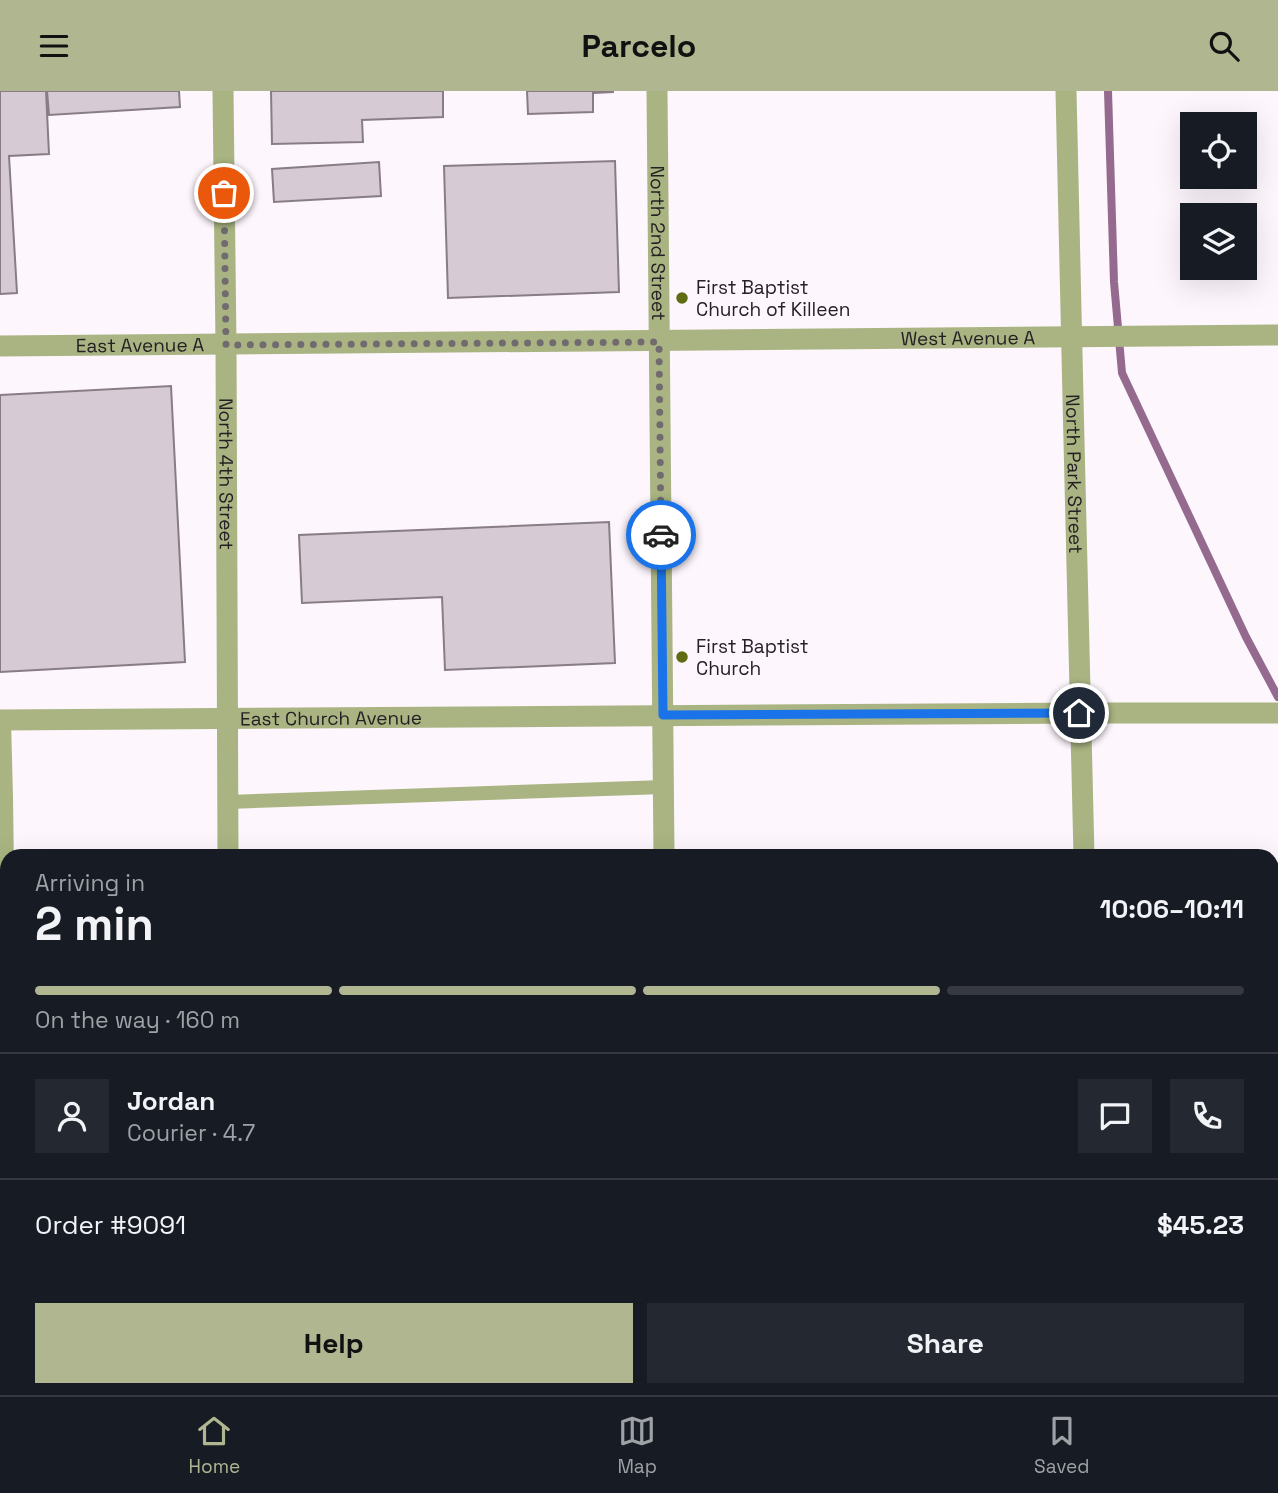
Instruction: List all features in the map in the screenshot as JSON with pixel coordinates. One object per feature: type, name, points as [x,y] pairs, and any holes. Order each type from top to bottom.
[{"type":"street","name":"North 4th Street","points":[[223,91],[228,849]]},
{"type":"street","name":"North 2nd Street","points":[[657,91],[664,849]]},
{"type":"street","name":"North Park Street","points":[[1066,91],[1082,336],[1079,713],[1084,849]]},
{"type":"street","name":"West Avenue A","points":[[659,342],[1278,335]]},
{"type":"street","name":"East Avenue A","points":[[0,346],[659,342]]},
{"type":"street","name":"East Church Avenue","points":[[2,720],[1278,713]]},
{"type":"lane","points":[[2,720],[6,849]]},
{"type":"lane","points":[[227,802],[664,787]]},
{"type":"building","points":[[0,91],[46,91],[49,154],[9,156],[17,293],[0,294]]},
{"type":"building","points":[[47,91],[179,91],[180,107],[49,115]]},
{"type":"building","points":[[271,91],[443,91],[443,117],[362,120],[363,142],[272,144]]},
{"type":"building","points":[[527,91],[613,92],[593,93],[593,112],[528,114]]},
{"type":"building","points":[[615,161],[619,292],[448,298],[444,166]]},
{"type":"building","points":[[379,162],[381,196],[274,202],[272,169]]},
{"type":"building","points":[[171,386],[185,662],[0,672],[0,395]]},
{"type":"building","points":[[609,522],[615,663],[445,670],[442,597],[302,603],[299,535]]},
{"type":"waterway","points":[[1108,91],[1114,282],[1122,373],[1246,637],[1278,697]]},
{"type":"way so far","points":[[224,193],[226,345],[659,342],[661,535]]},
{"type":"place","name":"First Baptist Church of Killeen","points":[[682,298]]},
{"type":"place","name":"First Baptist Church","points":[[682,657]]},
{"type":"route","points":[[661,535],[663,715],[1079,713]]}]
